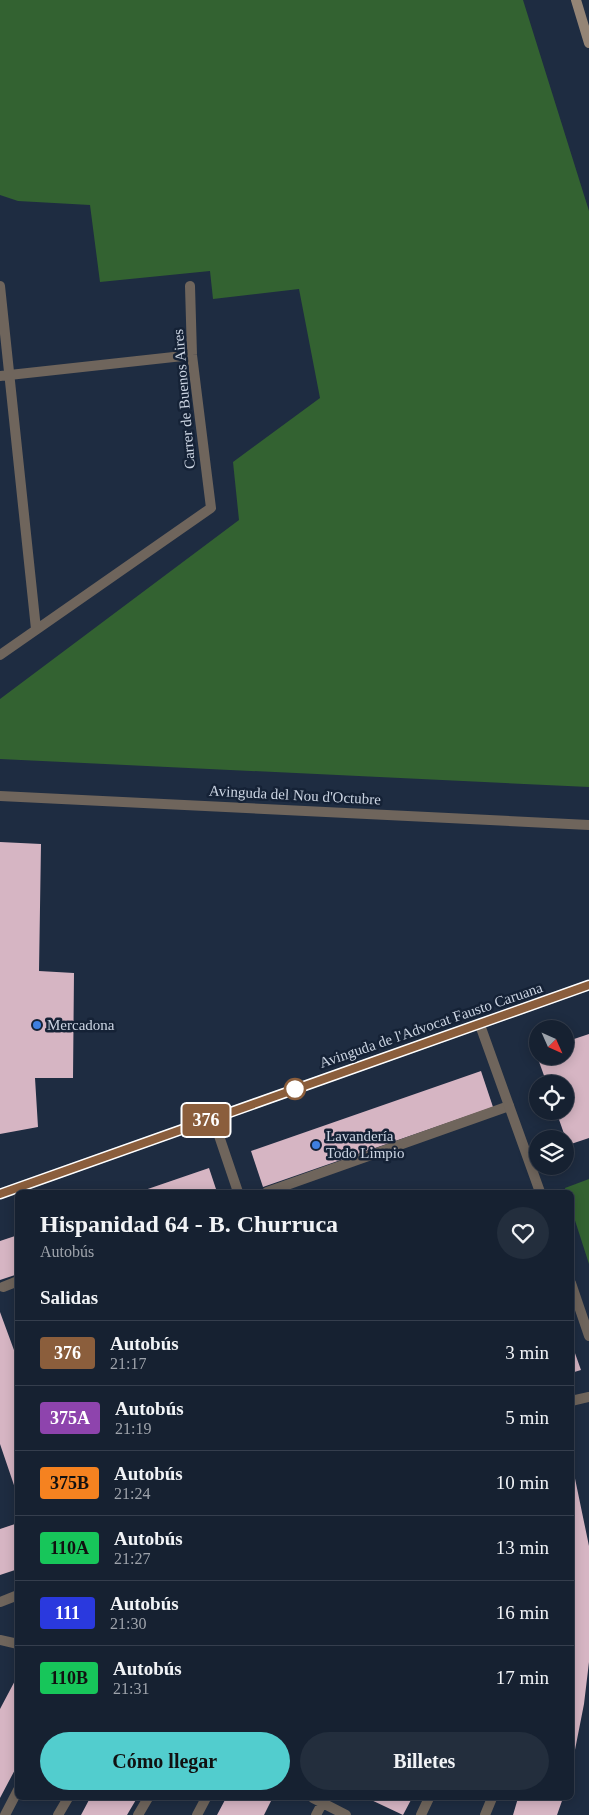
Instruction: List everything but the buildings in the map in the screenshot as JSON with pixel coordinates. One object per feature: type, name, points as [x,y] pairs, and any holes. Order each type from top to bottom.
[{"type":"main road","points":[[576,0],[589,43]]},
{"type":"street","points":[[0,286],[5,376],[36,629],[0,655]]},
{"type":"street","name":"Carrer de Buenos Aires","points":[[36,629],[211,508],[192,355],[190,286]]},
{"type":"street","points":[[5,376],[192,355]]},
{"type":"street","name":"Avinguda del Nou d'Octubre","points":[[0,796],[589,825]]},
{"type":"street","name":"Avinguda de l'Advocat Fausto Caruana","points":[[0,1194],[589,985]]},
{"type":"street","points":[[480,1025],[539,1190]]},
{"type":"street","points":[[273,1190],[509,1106]]},
{"type":"street","points":[[213,1118],[237,1190]]},
{"type":"street","points":[[3,1287],[15,1283]]},
{"type":"street","points":[[574,1292],[589,1336]]},
{"type":"street","points":[[574,1401],[589,1396]]},
{"type":"street","points":[[0,1602],[15,1596]]},
{"type":"street","points":[[0,1640],[15,1643]]},
{"type":"street","points":[[4,1815],[15,1795]]},
{"type":"street","points":[[58,1815],[67,1800]]},
{"type":"street","points":[[138,1815],[147,1800]]},
{"type":"street","points":[[197,1815],[205,1800]]},
{"type":"street","points":[[316,1815],[320,1800]]},
{"type":"street","points":[[322,1800],[346,1815]]},
{"type":"street","points":[[420,1815],[428,1800]]},
{"type":"street","points":[[485,1815],[491,1800]]},
{"type":"green space","points":[[0,0],[523,0],[589,211],[589,787],[0,759],[0,699],[239,520],[233,462],[320,398],[299,289],[213,299],[210,271],[100,282],[90,205],[18,201],[0,195]]},
{"type":"green space","points":[[589,1179],[589,1264],[574,1217],[574,1190],[566,1190],[565,1188]]},
{"type":"bus line","name":"376","points":[[0,1194],[589,985]]},
{"type":"place","name":"Mercadona","points":[[37,1025]]},
{"type":"place","name":"Lavandería Todo Limpio","points":[[316,1145]]}]
